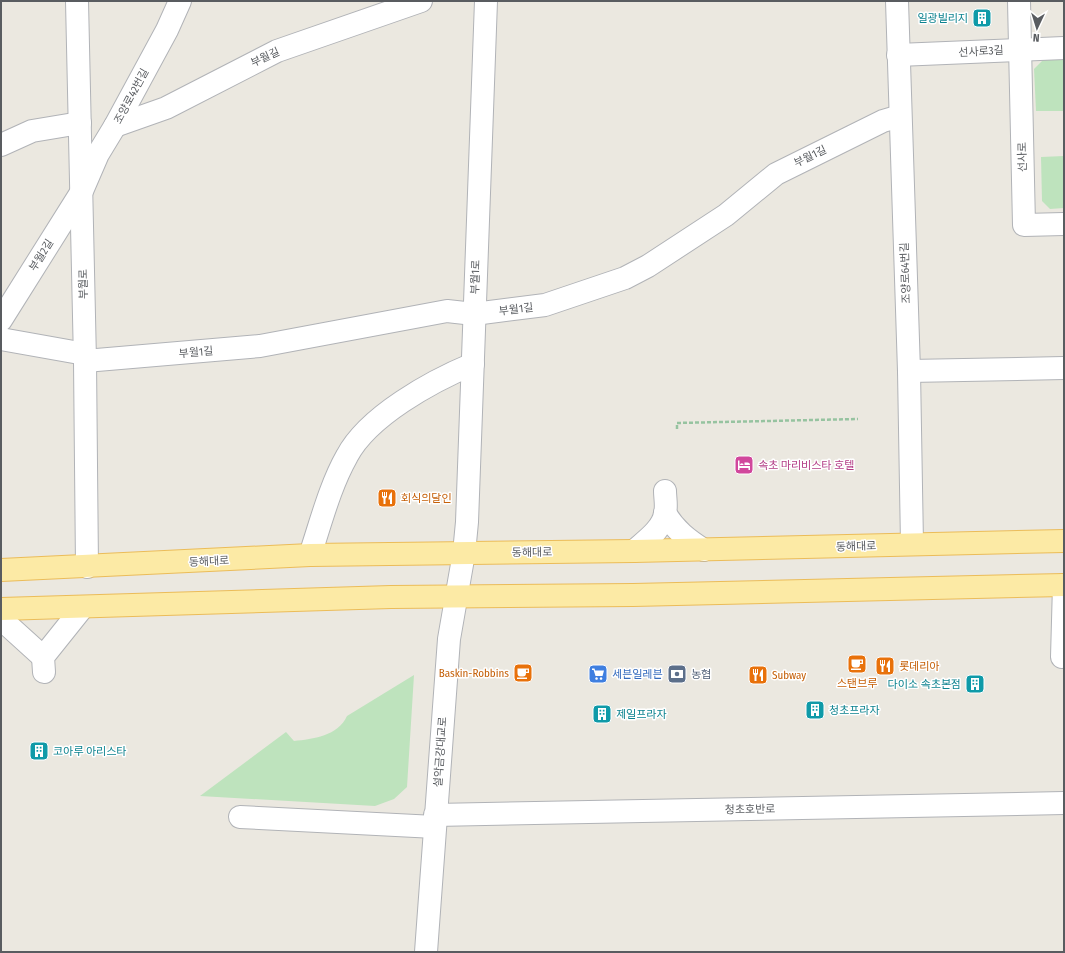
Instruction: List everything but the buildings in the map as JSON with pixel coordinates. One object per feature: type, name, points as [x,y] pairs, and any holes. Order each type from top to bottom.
[{"type":"main road","name":"동해대로","points":[[1,570],[310,555],[704,550],[1064,541]]},
{"type":"main road","points":[[1,609],[390,597],[633,596],[1064,585]]},
{"type":"street","name":"부월로","points":[[77,1],[85,358],[87,567]]},
{"type":"street","name":"조양로42번길","points":[[82,190],[98,154],[115,126],[180,1]]},
{"type":"street","name":"부월길","points":[[115,126],[166,108],[276,51],[421,1]]},
{"type":"street","name":"부월1로","points":[[464,553],[467,522],[486,1]]},
{"type":"street","name":"조양로64번길","points":[[897,1],[909,371],[912,544]]},
{"type":"street","points":[[1019,1],[1020,50]]},
{"type":"street","name":"선사로3길","points":[[898,55],[1064,48]]},
{"type":"street","name":"선사로","points":[[1020,50],[1024,225],[1064,224]]},
{"type":"street","name":"부월1길","points":[[1,339],[85,358],[260,346],[447,311],[474,314],[545,305],[636,273],[726,215],[776,174],[883,121],[900,116]]},
{"type":"street","points":[[1,145],[32,131],[80,123]]},
{"type":"street","name":"부월2길","points":[[1,320],[82,190]]},
{"type":"street","points":[[310,555],[334,483],[347,455],[358,440],[370,427],[410,397],[443,376],[473,364]]},
{"type":"street","points":[[909,371],[1064,368]]},
{"type":"street","points":[[634,551],[654,533],[665,513],[665,491]]},
{"type":"street","points":[[665,513],[675,527],[686,538],[704,550]]},
{"type":"street","name":"설악금강대교로","points":[[426,952],[449,639],[464,553]]},
{"type":"street","points":[[1062,657],[1064,585]]},
{"type":"street","points":[[1,619],[44,665],[83,606]]},
{"type":"street","name":"청초호반로","points":[[240,817],[435,821],[1064,804]]},
{"type":"path","points":[[677,429],[677,423],[858,419]]},
{"type":"green space","points":[[1064,59],[1064,111],[1036,111],[1034,69],[1043,60]]},
{"type":"green space","points":[[1064,156],[1064,208],[1050,209],[1042,201],[1041,157]]},
{"type":"green space","points":[[414,675],[407,787],[394,799],[375,806],[200,796],[286,732],[294,741],[309,739],[331,732],[343,723],[347,716]]},
{"type":"place","name":"일광빌리지","points":[[982,18]]},
{"type":"place","name":"속초 마리비스타 호텔","points":[[744,465]]},
{"type":"place","name":"회식의달인","points":[[387,498]]},
{"type":"place","name":"스탠브루","points":[[857,664]]},
{"type":"place","name":"롯데리아","points":[[885,666]]},
{"type":"place","name":"Baskin-Robbins","points":[[523,673]]},
{"type":"place","name":"세븐일레븐","points":[[598,674]]},
{"type":"place","name":"농협","points":[[677,674]]},
{"type":"place","name":"Subway","points":[[758,675]]},
{"type":"place","name":"다이소 속초본점","points":[[975,684]]},
{"type":"place","name":"청초프라자","points":[[815,710]]},
{"type":"place","name":"제일프라자","points":[[602,714]]},
{"type":"place","name":"코아루 아리스타","points":[[39,751]]}]
